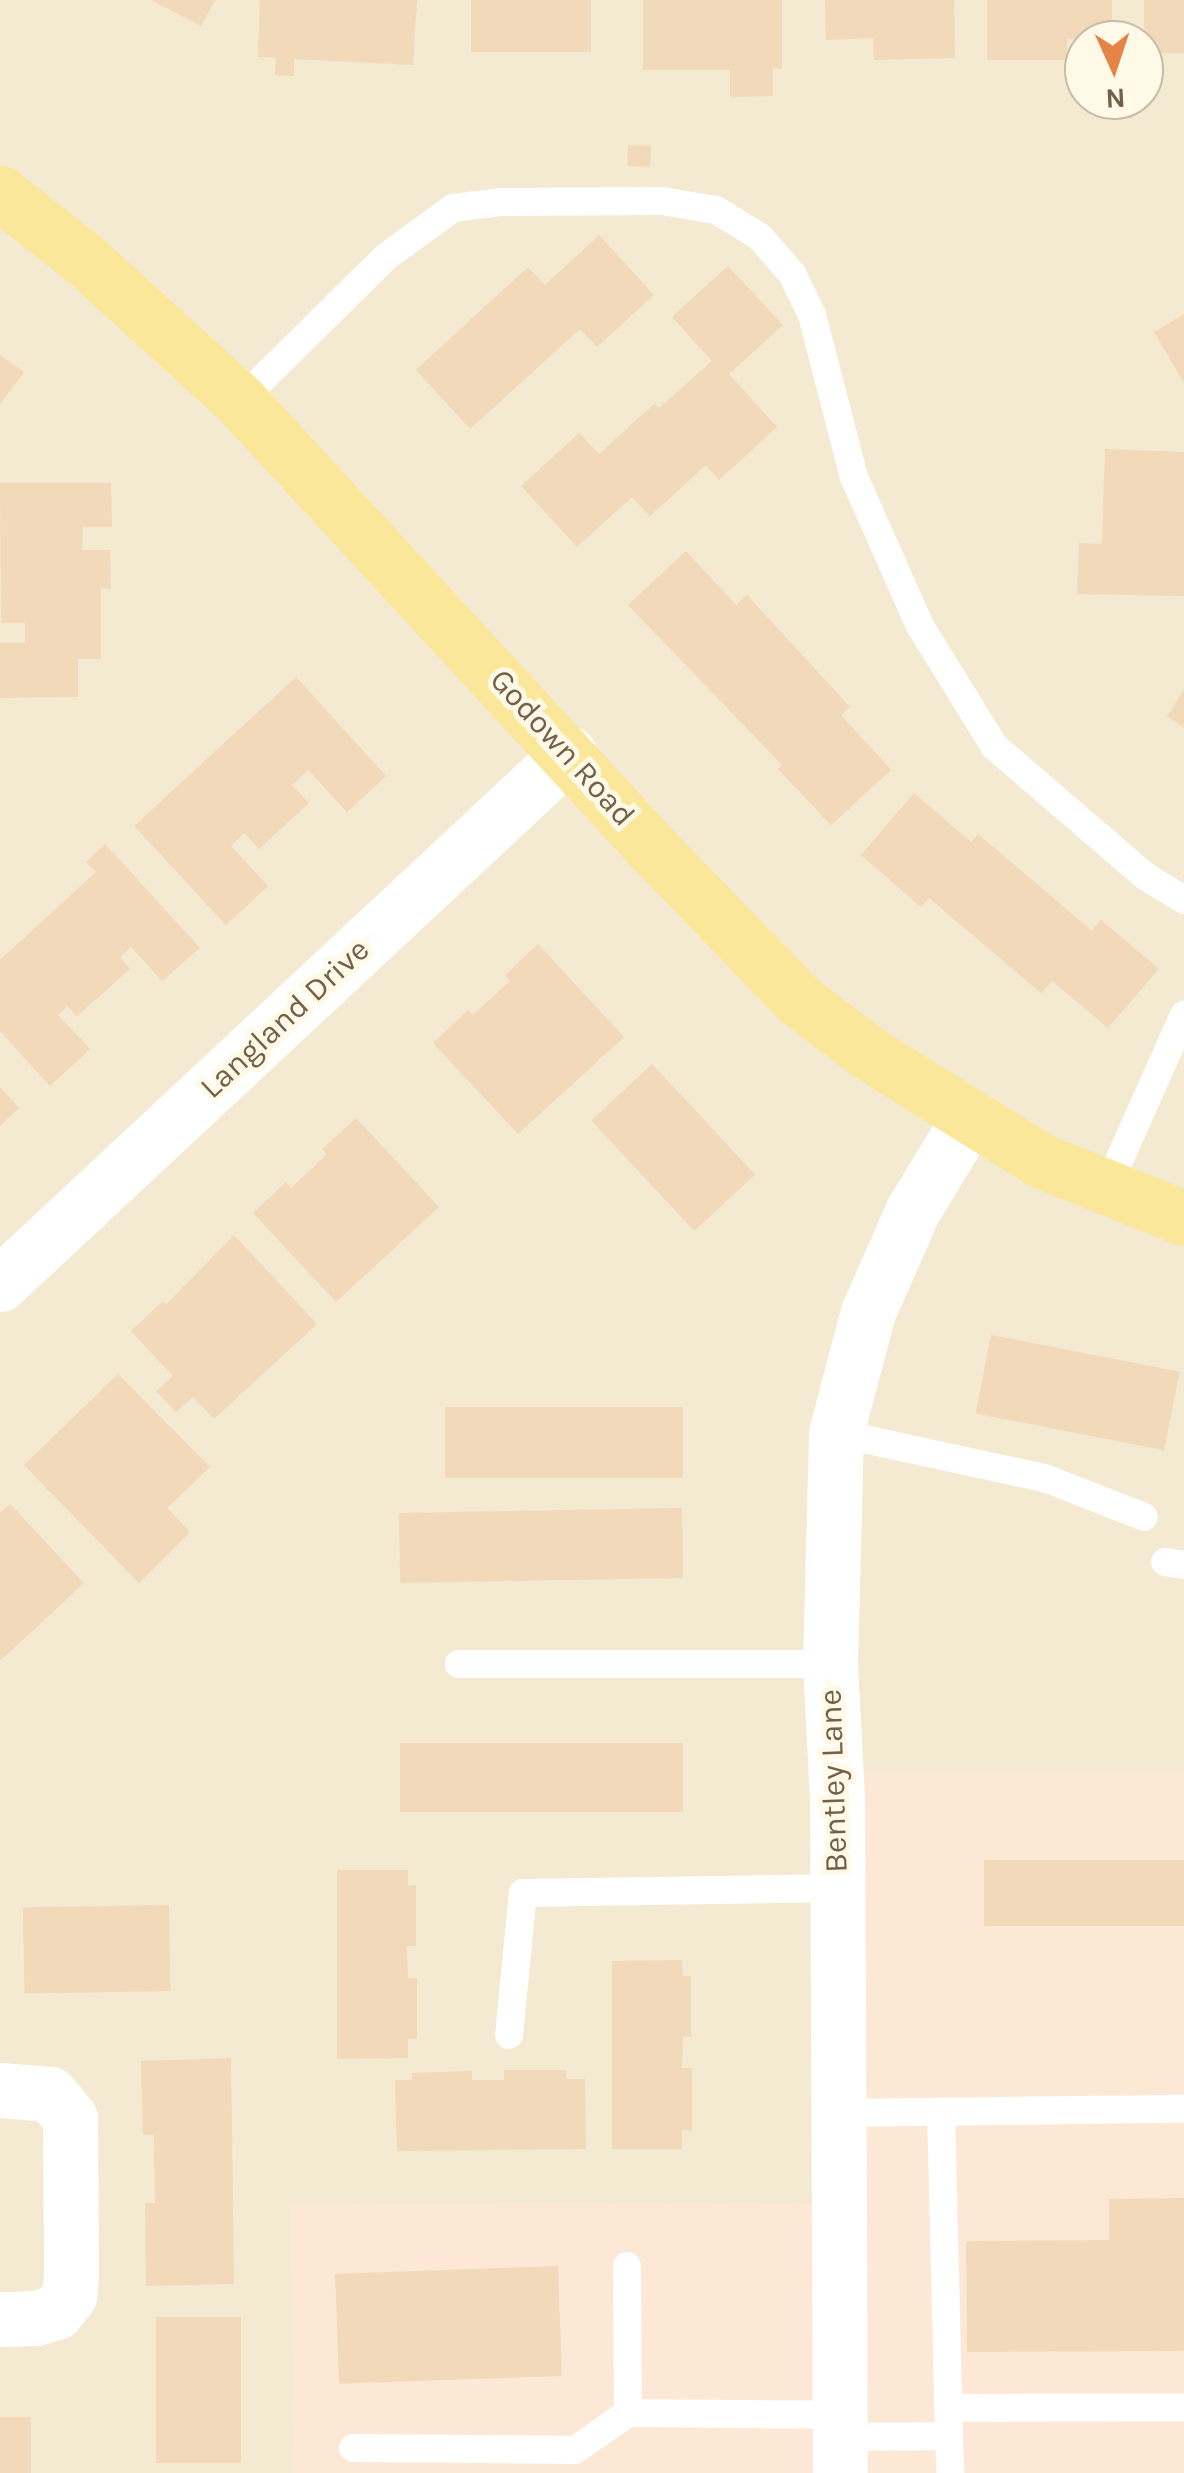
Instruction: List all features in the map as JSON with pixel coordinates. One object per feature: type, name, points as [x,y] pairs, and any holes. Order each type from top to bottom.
[{"type":"main road","name":"Godown Road","points":[[0,194],[83,258],[240,401],[652,848],[800,1001],[870,1054],[1042,1161],[1106,1190],[1184,1218]]},
{"type":"street","name":"Langland Drive","points":[[0,1284],[569,754]]},
{"type":"street","name":"Bentley Lane","points":[[839,2442],[837,1888],[830,1664],[836,1432],[868,1312],[913,1210],[969,1118]]},
{"type":"street","points":[[0,2090],[50,2094],[70,2118],[72,2275],[68,2296],[56,2312],[0,2319]]},
{"type":"lane","points":[[240,401],[387,256],[453,208],[500,202],[662,201],[716,210],[760,237],[792,274],[812,315],[854,477],[920,626],[994,746],[1145,876],[1184,900]]},
{"type":"lane","points":[[1106,1190],[1184,1015]]},
{"type":"lane","points":[[836,1432],[1045,1478],[1144,1517]]},
{"type":"lane","points":[[460,1664],[830,1664]]},
{"type":"lane","points":[[510,2034],[523,1893],[837,1888]]},
{"type":"lane","points":[[838,2113],[1184,2110]]},
{"type":"lane","points":[[942,2114],[950,2473]]},
{"type":"lane","points":[[353,2448],[576,2462],[628,2414],[627,2266]]},
{"type":"lane","points":[[628,2414],[839,2442],[948,2422],[1184,2407]]},
{"type":"shaded area","points":[[0,0],[1184,0],[1184,1774],[843,1774],[846,2204],[291,2205],[295,2473],[0,2473]]},
{"type":"shaded area","points":[[843,1773],[1184,1774],[1184,2473],[295,2473],[290,2205],[846,2204]]},
{"type":"building","points":[[151,0],[215,0],[201,26]]},
{"type":"building","points":[[260,0],[417,0],[413,65],[294,59],[294,76],[275,75],[276,58],[258,57]]},
{"type":"building","points":[[471,0],[591,0],[591,52],[471,52]]},
{"type":"building","points":[[643,0],[782,0],[782,69],[773,68],[773,96],[730,97],[730,70],[643,70]]},
{"type":"building","points":[[825,0],[954,0],[955,58],[874,60],[873,38],[826,40]]},
{"type":"building","points":[[987,0],[1112,0],[1112,20],[1064,20],[1064,60],[987,60]]},
{"type":"building","points":[[1144,0],[1184,0],[1184,53],[1164,53],[1164,20],[1144,20]]},
{"type":"building","points":[[628,145],[651,146],[650,167],[627,166]]},
{"type":"building","points":[[599,235],[654,295],[597,347],[580,329],[470,429],[416,370],[528,267],[545,285]]},
{"type":"building","points":[[728,266],[783,325],[729,374],[777,427],[719,480],[706,465],[650,516],[632,497],[577,547],[521,486],[579,433],[599,454],[654,404],[659,408],[712,361],[672,317]]},
{"type":"building","points":[[1184,314],[1184,383],[1154,332]]},
{"type":"building","points":[[0,355],[24,372],[0,404]]},
{"type":"building","points":[[1105,449],[1184,452],[1184,596],[1077,594],[1079,543],[1102,544]]},
{"type":"building","points":[[0,483],[111,483],[112,527],[83,527],[82,550],[110,550],[111,589],[101,588],[101,659],[78,659],[78,697],[0,698],[0,643],[25,643],[25,623],[1,623]]},
{"type":"building","points":[[686,551],[736,605],[747,595],[850,707],[841,715],[891,770],[831,825],[778,769],[782,765],[628,605]]},
{"type":"building","points":[[296,677],[386,776],[347,812],[308,770],[292,785],[309,803],[259,849],[244,833],[231,846],[268,886],[226,925],[134,826]]},
{"type":"building","points":[[1184,689],[1184,727],[1167,717]]},
{"type":"building","points":[[914,793],[971,842],[978,834],[1092,931],[1101,920],[1159,969],[1108,1028],[1052,981],[1041,993],[929,898],[921,907],[861,855]]},
{"type":"building","points":[[105,844],[200,948],[162,981],[131,947],[120,957],[130,969],[77,1016],[67,1006],[58,1015],[90,1049],[50,1086],[0,1031],[0,960],[96,872],[86,862]]},
{"type":"building","points":[[538,944],[624,1037],[518,1134],[433,1043],[468,1010],[473,1015],[510,981],[505,975]]},
{"type":"building","points":[[652,1064],[755,1174],[694,1231],[591,1121]]},
{"type":"building","points":[[0,1087],[19,1108],[0,1126]]},
{"type":"building","points":[[356,1118],[439,1207],[336,1302],[253,1213],[286,1182],[291,1188],[327,1154],[322,1149]]},
{"type":"building","points":[[234,1235],[317,1324],[214,1419],[193,1397],[176,1412],[156,1391],[173,1376],[131,1331],[163,1301],[166,1305]]},
{"type":"building","points":[[991,1335],[1179,1372],[1164,1450],[976,1414]]},
{"type":"building","points":[[118,1374],[210,1467],[167,1508],[190,1532],[139,1583],[24,1465]]},
{"type":"building","points":[[445,1407],[683,1407],[683,1478],[445,1478]]},
{"type":"building","points":[[10,1504],[84,1583],[0,1661],[0,1513]]},
{"type":"building","points":[[682,1508],[683,1578],[400,1583],[399,1513]]},
{"type":"building","points":[[400,1743],[683,1743],[683,1812],[400,1812]]},
{"type":"building","points":[[984,1860],[1184,1860],[1184,1926],[984,1926]]},
{"type":"building","points":[[337,1870],[408,1870],[408,1886],[416,1885],[416,1946],[407,1946],[408,1978],[417,1978],[417,2039],[408,2039],[408,2058],[337,2059]]},
{"type":"building","points":[[169,1905],[171,1991],[25,1994],[23,1908]]},
{"type":"building","points":[[682,1960],[683,1976],[691,1976],[691,2037],[683,2036],[682,2068],[692,2068],[692,2130],[682,2130],[682,2149],[612,2149],[612,1961]]},
{"type":"building","points":[[231,2058],[234,2284],[146,2286],[145,2203],[155,2203],[154,2135],[143,2135],[141,2061]]},
{"type":"building","points":[[504,2070],[566,2070],[566,2079],[585,2079],[586,2149],[397,2151],[395,2080],[412,2080],[412,2073],[472,2071],[472,2080],[504,2080]]},
{"type":"building","points":[[1184,2198],[1184,2351],[967,2352],[966,2241],[1109,2240],[1109,2199]]},
{"type":"building","points":[[558,2266],[562,2376],[339,2384],[335,2274]]},
{"type":"building","points":[[156,2317],[241,2317],[241,2463],[156,2463]]},
{"type":"building","points":[[0,2417],[31,2417],[31,2473],[0,2473]]}]
